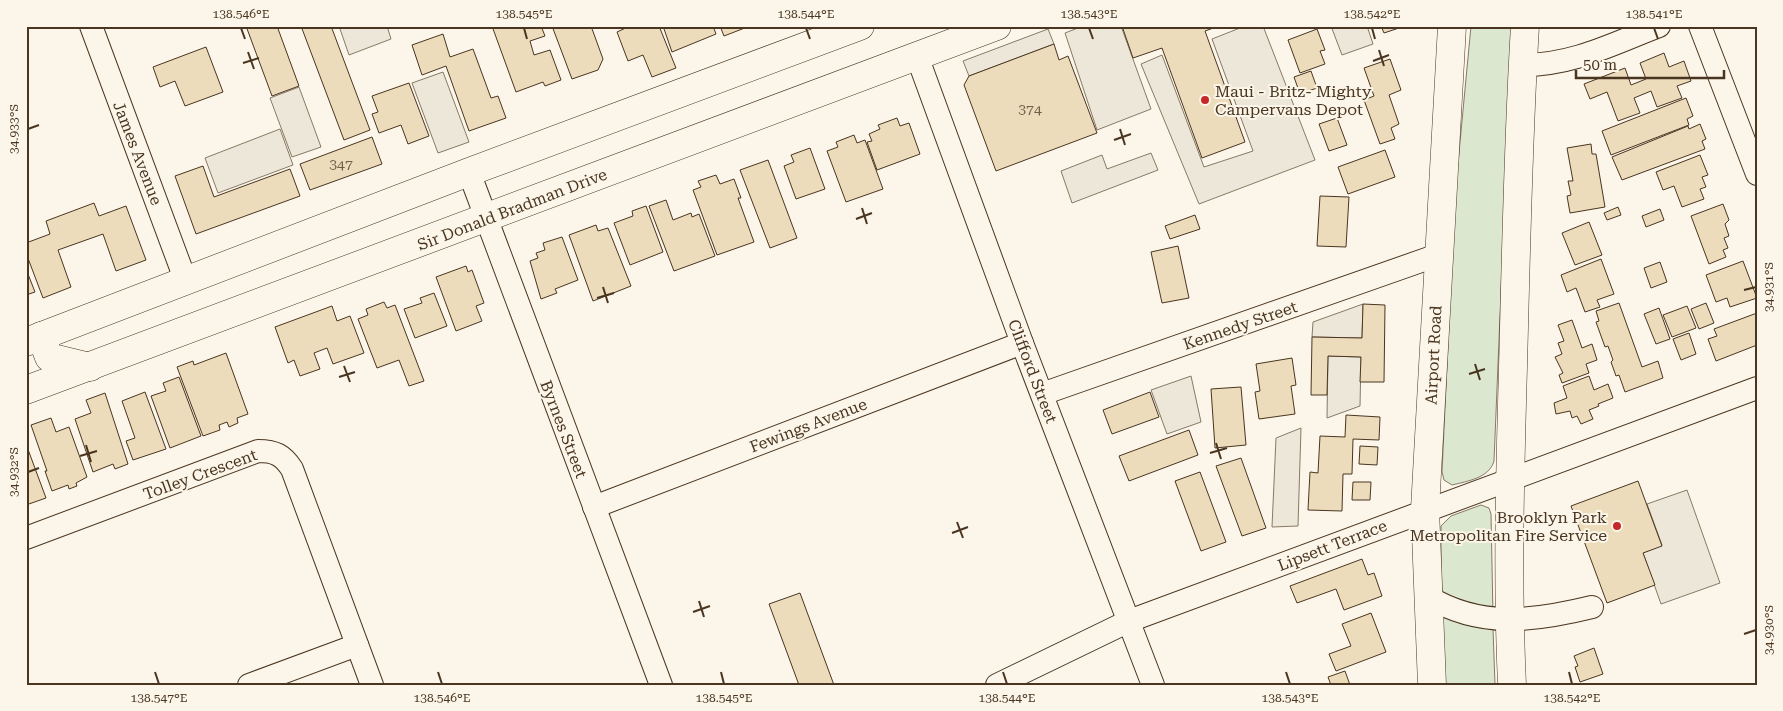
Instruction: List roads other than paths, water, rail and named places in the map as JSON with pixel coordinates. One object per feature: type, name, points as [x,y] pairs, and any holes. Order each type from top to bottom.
[{"type":"main road","points":[[90,367],[49,357],[34,339],[186,279],[860,26]]},
{"type":"main road","name":"Sir Donald Bradman Drive","points":[[26,390],[486,220],[997,26]]},
{"type":"main road","points":[[1443,26],[1449,74]]},
{"type":"main road","name":"Airport Road","points":[[1432,685],[1425,509],[1452,26]]},
{"type":"main road","points":[[1512,685],[1509,620],[1510,480],[1525,26]]},
{"type":"street","name":"James Avenue","points":[[91,26],[186,279]]},
{"type":"street","points":[[1523,65],[1568,61],[1659,26]]},
{"type":"street","points":[[1700,26],[1757,174]]},
{"type":"street","name":"Clifford Street","points":[[917,56],[1022,343],[1153,685]]},
{"type":"street","name":"Byrnes Street","points":[[469,172],[661,685]]},
{"type":"street","name":"Kennedy Street","points":[[1042,394],[1438,255]]},
{"type":"street","name":"Fewings Avenue","points":[[594,507],[1022,343]]},
{"type":"street","name":"Lipsett Terrace","points":[[997,685],[1129,621],[1425,509],[1510,480],[1757,388]]},
{"type":"street","name":"Tolley Crescent","points":[[26,538],[258,452],[272,451],[283,457],[292,469],[372,685]]},
{"type":"street","points":[[1428,596],[1460,614],[1509,620],[1549,617],[1592,607]]},
{"type":"street","points":[[249,685],[357,645]]},
{"type":"place","name":"Maui - Britz- Mighty Campervans Depot","points":[[1205,100]]},
{"type":"place","name":"Brooklyn Park Metropolitan Fire Service","points":[[1617,526]]}]
